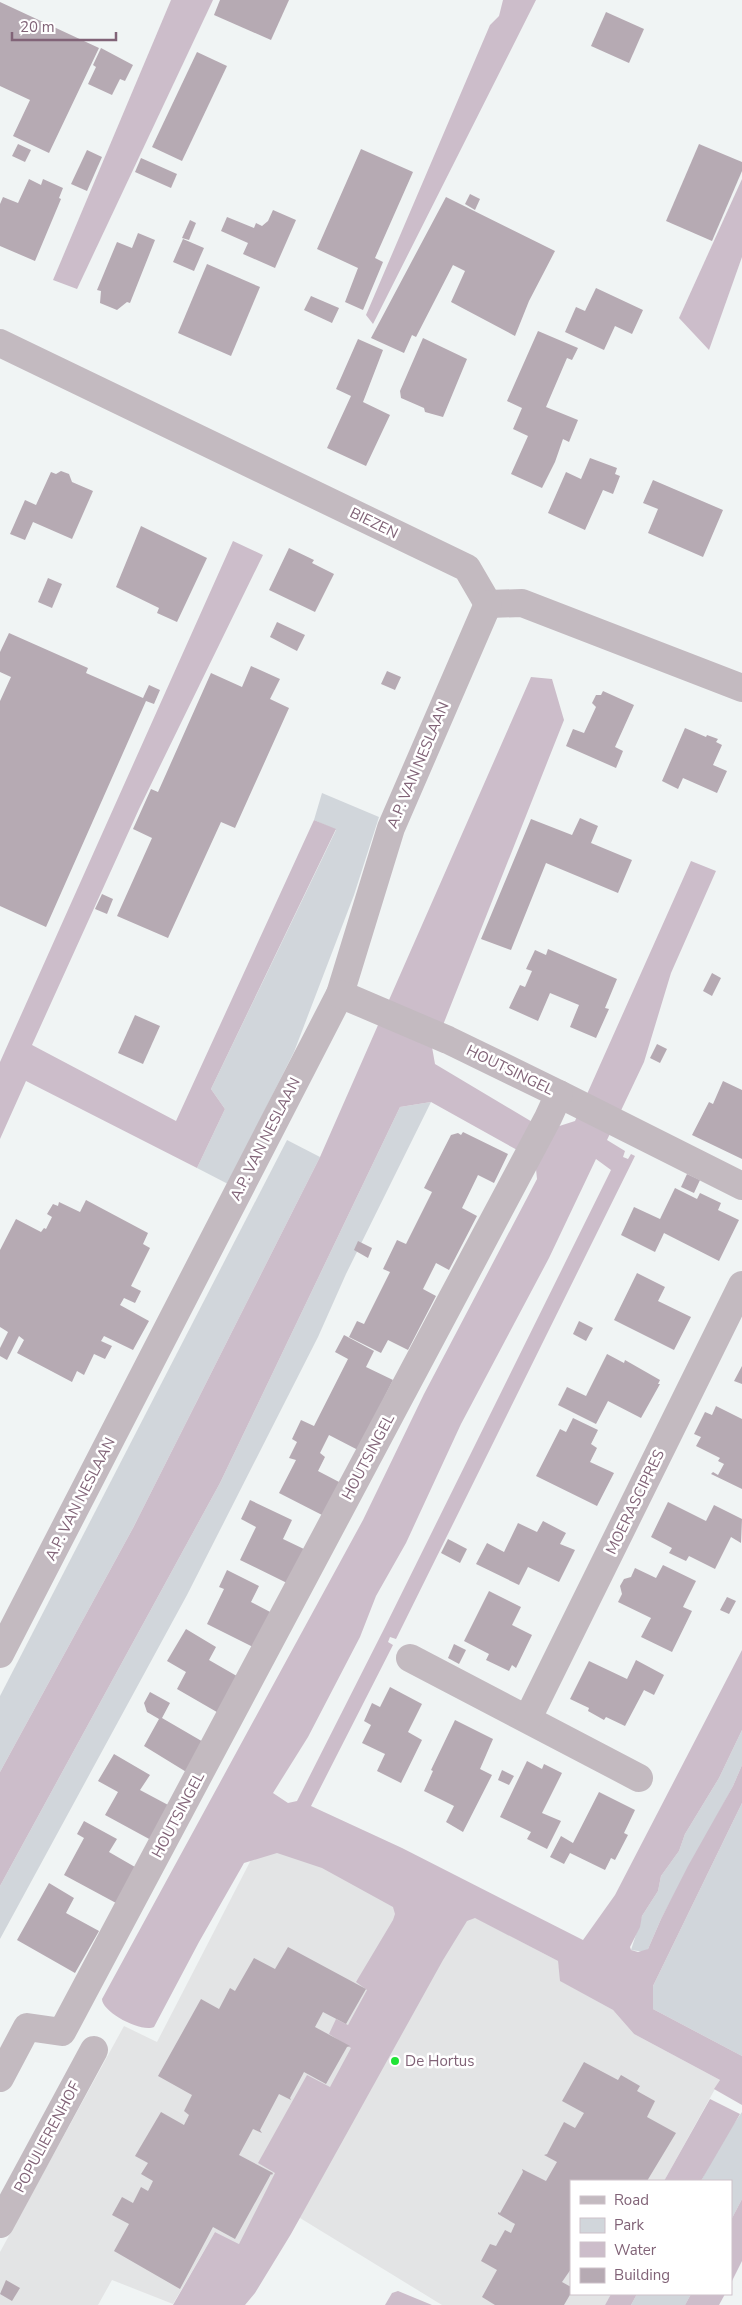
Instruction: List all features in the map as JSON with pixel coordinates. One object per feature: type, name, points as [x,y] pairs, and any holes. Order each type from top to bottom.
[{"type":"street","name":"BIEZEN","points":[[0,343],[467,568],[488,604]]},
{"type":"street","points":[[488,604],[522,603],[742,688]]},
{"type":"street","name":"A.P. VAN NESLAAN","points":[[0,1654],[340,994],[391,828],[488,604]]},
{"type":"street","name":"HOUTSINGEL","points":[[0,2078],[27,2027],[62,2032],[522,1166],[548,1118],[566,1098],[448,1040],[340,994]]},
{"type":"street","points":[[566,1098],[742,1186]]},
{"type":"street","name":"MOERASCIPRES","points":[[528,1718],[742,1286]]},
{"type":"street","points":[[410,1658],[528,1718],[639,1778]]},
{"type":"street","name":"POPULIERENHOF","points":[[0,2224],[94,2050]]},
{"type":"shaded area","name":"De Hortus","points":[[300,1845],[476,1918],[558,1961],[561,1981],[613,2010],[634,2034],[720,2080],[665,2180],[570,2180],[570,2295],[610,2295],[605,2305],[442,2305],[300,2218],[239,2244],[215,2232],[173,2304],[112,2280],[98,2305],[0,2305],[0,2252],[124,2026],[157,2042],[254,1854]]},
{"type":"green space","points":[[322,793],[379,817],[354,895],[294,1052],[228,1184],[197,1168],[225,1109],[211,1089],[336,830],[314,820]]},
{"type":"green space","points":[[431,1102],[346,1274],[318,1337],[187,1595],[0,1939],[0,1886],[220,1483],[400,1107]]},
{"type":"green space","points":[[287,1140],[320,1157],[133,1528],[0,1772],[0,1696]]},
{"type":"green space","points":[[742,1730],[742,1765],[733,1786],[661,1919],[648,1949],[645,1952],[631,1950],[642,1916],[658,1891],[661,1876],[679,1851],[685,1834],[719,1778]]},
{"type":"green space","points":[[742,1803],[742,2056],[653,2009],[653,1986]]},
{"type":"green space","points":[[742,2112],[742,2199],[732,2218],[732,2180],[702,2180],[724,2138]]},
{"type":"green space","points":[[636,2295],[690,2295],[685,2305],[631,2305]]},
{"type":"water","points":[[171,0],[213,0],[77,289],[53,280]]},
{"type":"water","points":[[503,0],[536,0],[373,324],[366,315],[490,25],[499,16]]},
{"type":"water","points":[[742,179],[742,257],[709,350],[679,318]]},
{"type":"water","points":[[233,541],[263,555],[139,809],[32,1045],[176,1121],[314,820],[336,829],[211,1089],[225,1109],[197,1168],[26,1081],[0,1139],[0,1062]]},
{"type":"water","points":[[531,677],[552,679],[564,720],[443,1025],[432,1047],[435,1064],[534,1123],[519,1151],[431,1102],[400,1107],[220,1483],[0,1886],[0,1772],[133,1528],[320,1157]]},
{"type":"water","points":[[691,861],[716,871],[671,973],[644,1062],[607,1140],[625,1151],[623,1157],[628,1159],[631,1154],[635,1156],[396,1639],[390,1637],[388,1642],[393,1645],[311,1806],[402,1848],[583,1940],[615,1895],[742,1650],[742,1730],[719,1778],[685,1834],[679,1851],[661,1876],[658,1891],[642,1916],[640,1927],[630,1947],[631,1950],[638,1952],[648,1949],[688,1866],[733,1786],[742,1765],[742,1803],[653,1986],[653,2009],[742,2056],[742,2105],[714,2089],[720,2080],[634,2034],[613,2010],[560,1981],[558,1961],[475,1918],[467,1921],[443,1960],[291,2234],[255,2293],[245,2305],[173,2305],[215,2232],[239,2244],[275,2173],[258,2163],[307,2075],[330,2087],[351,2048],[329,2034],[336,2019],[348,2025],[367,1990],[356,1982],[393,1920],[395,1914],[393,1907],[322,1868],[277,1853],[244,1863],[154,2027],[140,2027],[123,2020],[108,2010],[102,1999],[363,1520],[424,1394],[537,1179],[535,1159],[550,1129],[575,1121]],"holes":[[[596,1159],[611,1170],[297,1801],[288,1803],[273,1793],[308,1737],[360,1637],[376,1596],[406,1543],[461,1424],[549,1258]]]},
{"type":"water","points":[[710,2099],[740,2114],[702,2180],[665,2180]]},
{"type":"water","points":[[742,2199],[742,2261],[732,2281],[732,2218]]},
{"type":"water","points":[[398,2291],[432,2305],[385,2305],[392,2293]]},
{"type":"water","points":[[610,2295],[636,2295],[631,2305],[605,2305]]},
{"type":"water","points":[[690,2295],[724,2295],[719,2305],[685,2305]]},
{"type":"building","points":[[220,0],[289,0],[271,40],[214,15]]},
{"type":"building","points":[[0,2],[99,48],[49,153],[13,136],[30,100],[0,86]]},
{"type":"building","points":[[606,12],[644,29],[629,63],[591,46]]},
{"type":"building","points":[[101,48],[133,65],[125,81],[120,79],[112,95],[88,84],[96,67],[93,65]]},
{"type":"building","points":[[197,52],[227,66],[182,161],[152,147]]},
{"type":"building","points":[[18,144],[31,150],[25,162],[12,156]]},
{"type":"building","points":[[699,144],[742,162],[742,171],[712,241],[666,221]]},
{"type":"building","points":[[361,149],[413,172],[375,258],[383,262],[363,310],[345,302],[358,268],[317,249]]},
{"type":"building","points":[[87,150],[102,157],[87,191],[71,184]]},
{"type":"building","points":[[141,158],[177,174],[171,188],[135,172]]},
{"type":"building","points":[[29,179],[41,185],[43,179],[63,188],[59,198],[61,199],[35,261],[0,246],[0,204],[3,197],[18,203]]},
{"type":"building","points":[[470,194],[480,199],[475,210],[465,204]]},
{"type":"building","points":[[446,197],[555,251],[529,301],[515,336],[451,302],[465,271],[453,265],[416,337],[412,335],[404,353],[371,338]]},
{"type":"building","points":[[273,210],[296,220],[275,268],[243,254],[248,243],[221,231],[227,217],[254,228],[256,223],[262,226],[268,221]]},
{"type":"building","points":[[190,220],[196,223],[189,240],[182,238]]},
{"type":"building","points":[[138,233],[155,240],[130,303],[127,302],[117,310],[100,303],[101,291],[97,290],[117,242],[132,248]]},
{"type":"building","points":[[183,239],[204,248],[194,271],[173,262]]},
{"type":"building","points":[[207,264],[260,287],[231,356],[178,333]]},
{"type":"building","points":[[596,288],[643,310],[632,334],[615,326],[604,350],[565,332],[576,307],[585,311]]},
{"type":"building","points":[[311,296],[339,308],[332,323],[304,310]]},
{"type":"building","points":[[538,331],[578,348],[572,360],[567,358],[546,407],[578,420],[569,442],[563,439],[555,462],[542,488],[511,474],[528,436],[513,429],[522,408],[507,401]]},
{"type":"building","points":[[423,338],[467,359],[443,417],[425,412],[424,408],[401,398],[400,391]]},
{"type":"building","points":[[358,339],[383,350],[363,402],[390,415],[366,466],[327,448],[351,396],[336,389]]},
{"type":"building","points":[[590,458],[617,468],[615,474],[620,476],[613,494],[603,490],[585,530],[548,513],[566,472],[581,479]]},
{"type":"building","points":[[61,471],[69,474],[72,482],[93,491],[72,539],[33,522],[25,540],[10,534],[25,500],[36,505],[51,472],[56,474]]},
{"type":"building","points":[[653,480],[723,510],[703,557],[648,533],[658,509],[643,503]]},
{"type":"building","points":[[141,526],[207,558],[177,622],[157,613],[159,608],[116,587]]},
{"type":"building","points":[[289,548],[314,560],[312,563],[334,574],[315,612],[269,590]]},
{"type":"building","points":[[48,578],[62,584],[52,608],[38,602]]},
{"type":"building","points":[[277,622],[305,635],[297,651],[270,637]]},
{"type":"building","points":[[9,633],[88,668],[86,673],[143,698],[149,685],[160,690],[154,704],[146,701],[46,927],[0,906],[0,701],[11,677],[0,672],[0,652]]},
{"type":"building","points":[[251,666],[280,679],[270,699],[289,708],[235,828],[221,822],[168,938],[117,916],[152,838],[133,829],[151,789],[158,792],[211,673],[242,687]]},
{"type":"building","points":[[387,671],[401,677],[395,690],[381,684]]},
{"type":"building","points":[[603,691],[634,705],[615,747],[623,751],[616,768],[566,746],[573,729],[584,733],[596,707],[592,703],[596,695],[601,695]]},
{"type":"building","points":[[685,728],[706,737],[707,735],[718,739],[716,742],[722,745],[713,765],[727,771],[717,793],[683,778],[678,789],[662,781]]},
{"type":"building","points":[[580,818],[598,826],[591,843],[632,860],[618,893],[546,863],[511,950],[481,939],[531,819],[572,835]]},
{"type":"building","points":[[102,894],[113,899],[107,914],[95,909]]},
{"type":"building","points":[[548,949],[617,979],[605,1008],[609,1009],[596,1038],[570,1027],[579,1005],[550,993],[538,1021],[509,1008],[520,985],[525,987],[532,971],[526,969],[535,950],[546,955]]},
{"type":"building","points":[[712,973],[721,978],[712,996],[703,991]]},
{"type":"building","points":[[135,1015],[160,1026],[143,1064],[118,1053]]},
{"type":"building","points":[[657,1044],[667,1049],[660,1063],[650,1058]]},
{"type":"building","points":[[723,1081],[742,1090],[742,1159],[692,1135],[709,1102],[713,1104]]},
{"type":"building","points":[[463,1132],[508,1154],[494,1183],[478,1175],[462,1208],[477,1216],[449,1270],[436,1263],[423,1289],[436,1296],[408,1350],[388,1340],[381,1353],[349,1337],[357,1321],[364,1324],[390,1272],[383,1269],[397,1240],[406,1244],[432,1192],[424,1188],[451,1135],[458,1133],[461,1135]]},
{"type":"building","points":[[687,1174],[700,1180],[694,1193],[681,1187]]},
{"type":"building","points":[[675,1188],[697,1199],[700,1193],[721,1203],[718,1210],[739,1220],[719,1261],[664,1233],[655,1252],[621,1235],[634,1207],[660,1219]]},
{"type":"building","points":[[86,1200],[148,1233],[143,1244],[150,1248],[131,1286],[141,1291],[135,1303],[124,1298],[120,1305],[149,1321],[133,1350],[104,1336],[101,1341],[112,1346],[105,1359],[94,1354],[84,1375],[77,1371],[72,1382],[17,1353],[24,1340],[19,1336],[7,1360],[0,1356],[0,1348],[8,1332],[0,1327],[0,1250],[16,1219],[41,1232],[44,1228],[46,1229],[52,1217],[47,1214],[53,1204],[58,1206],[59,1202],[80,1212]]},
{"type":"building","points":[[358,1241],[372,1248],[368,1258],[354,1250]]},
{"type":"building","points":[[637,1273],[665,1287],[658,1301],[691,1317],[674,1350],[614,1320]]},
{"type":"building","points":[[579,1321],[593,1328],[586,1341],[573,1334]]},
{"type":"building","points":[[344,1335],[374,1351],[366,1367],[393,1380],[358,1450],[329,1435],[320,1453],[325,1457],[318,1471],[341,1483],[324,1516],[279,1493],[296,1460],[289,1458],[297,1442],[292,1439],[301,1420],[314,1426],[348,1359],[335,1352]]},
{"type":"building","points":[[607,1354],[624,1363],[625,1360],[660,1380],[658,1384],[660,1384],[641,1418],[608,1401],[596,1424],[558,1405],[567,1387],[586,1396]]},
{"type":"building","points":[[742,1366],[742,1384],[734,1381]]},
{"type":"building","points":[[716,1406],[742,1419],[742,1489],[711,1474],[713,1472],[718,1475],[724,1464],[718,1461],[720,1458],[696,1446],[701,1437],[694,1434],[705,1412],[712,1415]]},
{"type":"building","points":[[573,1418],[598,1430],[591,1444],[597,1448],[590,1462],[614,1473],[597,1506],[536,1476],[560,1429],[566,1432]]},
{"type":"building","points":[[250,1500],[292,1520],[283,1539],[306,1550],[289,1584],[240,1560],[256,1527],[241,1519]]},
{"type":"building","points":[[668,1502],[706,1521],[714,1505],[742,1519],[741,1543],[731,1537],[715,1569],[689,1556],[686,1561],[669,1553],[672,1548],[651,1537]]},
{"type":"building","points":[[543,1521],[566,1533],[560,1544],[575,1550],[559,1582],[528,1567],[519,1585],[476,1564],[487,1543],[504,1552],[518,1523],[537,1532]]},
{"type":"building","points":[[448,1539],[467,1549],[460,1563],[441,1553]]},
{"type":"building","points":[[663,1565],[696,1581],[683,1607],[692,1611],[672,1652],[641,1637],[651,1618],[618,1602],[622,1594],[620,1586],[624,1579],[631,1577],[635,1568],[656,1578]]},
{"type":"building","points":[[227,1570],[259,1586],[251,1602],[274,1614],[257,1649],[207,1624],[224,1589],[219,1587]]},
{"type":"building","points":[[489,1591],[521,1607],[512,1625],[532,1635],[516,1668],[512,1665],[509,1671],[486,1660],[489,1654],[464,1641]]},
{"type":"building","points":[[727,1597],[736,1601],[729,1614],[720,1610]]},
{"type":"building","points":[[186,1629],[216,1647],[209,1660],[242,1679],[222,1715],[177,1689],[186,1672],[167,1661]]},
{"type":"building","points":[[454,1644],[466,1650],[459,1664],[448,1658]]},
{"type":"building","points":[[636,1660],[664,1675],[654,1695],[644,1690],[625,1726],[606,1717],[604,1720],[588,1711],[589,1708],[570,1699],[589,1661],[627,1679]]},
{"type":"building","points":[[390,1687],[422,1704],[408,1732],[422,1740],[401,1783],[377,1771],[385,1754],[362,1743],[371,1725],[364,1721],[372,1703],[380,1707]]},
{"type":"building","points":[[150,1692],[170,1703],[162,1718],[205,1743],[188,1773],[144,1746],[159,1719],[147,1712],[144,1703]]},
{"type":"building","points":[[455,1720],[493,1739],[480,1769],[492,1775],[463,1832],[446,1822],[454,1806],[424,1791],[433,1771],[431,1770]]},
{"type":"building","points":[[114,1754],[150,1775],[140,1790],[170,1806],[151,1840],[105,1815],[118,1792],[98,1781]]},
{"type":"building","points":[[527,1761],[542,1769],[544,1764],[562,1773],[542,1813],[561,1821],[547,1849],[527,1839],[531,1832],[500,1817]]},
{"type":"building","points":[[502,1770],[514,1776],[509,1785],[498,1780]]},
{"type":"building","points":[[599,1792],[635,1810],[624,1833],[628,1835],[615,1860],[611,1858],[605,1870],[570,1853],[564,1864],[550,1857],[561,1836],[573,1843]]},
{"type":"building","points":[[84,1821],[117,1839],[109,1852],[135,1867],[116,1903],[64,1875],[84,1838],[77,1834]]},
{"type":"building","points":[[49,1883],[74,1898],[66,1913],[99,1931],[75,1973],[17,1940]]},
{"type":"building","points":[[288,1947],[366,1989],[346,2024],[323,2012],[315,2027],[350,2046],[347,2047],[326,2084],[304,2072],[290,2098],[291,2100],[279,2094],[260,2130],[262,2133],[253,2129],[239,2155],[273,2173],[235,2239],[213,2227],[180,2289],[114,2251],[129,2224],[112,2215],[122,2197],[133,2203],[141,2187],[148,2191],[153,2181],[141,2174],[148,2163],[135,2156],[161,2112],[184,2125],[189,2115],[184,2111],[192,2095],[158,2076],[201,1999],[219,2009],[230,1988],[235,1991],[254,1958],[275,1969]]},
{"type":"building","points":[[584,2062],[618,2080],[621,2075],[640,2086],[637,2091],[655,2101],[647,2117],[676,2133],[648,2180],[570,2180],[570,2270],[562,2282],[570,2286],[570,2295],[564,2305],[495,2305],[482,2297],[497,2270],[481,2261],[490,2244],[496,2246],[505,2230],[511,2233],[515,2224],[498,2214],[498,2212],[500,2213],[523,2172],[522,2169],[546,2181],[557,2162],[544,2155],[547,2154],[564,2122],[575,2128],[584,2113],[562,2101]]},
{"type":"building","points":[[6,2280],[20,2288],[12,2301],[0,2294]]},
{"type":"place","name":"De Hortus","points":[[395,2061]]}]
